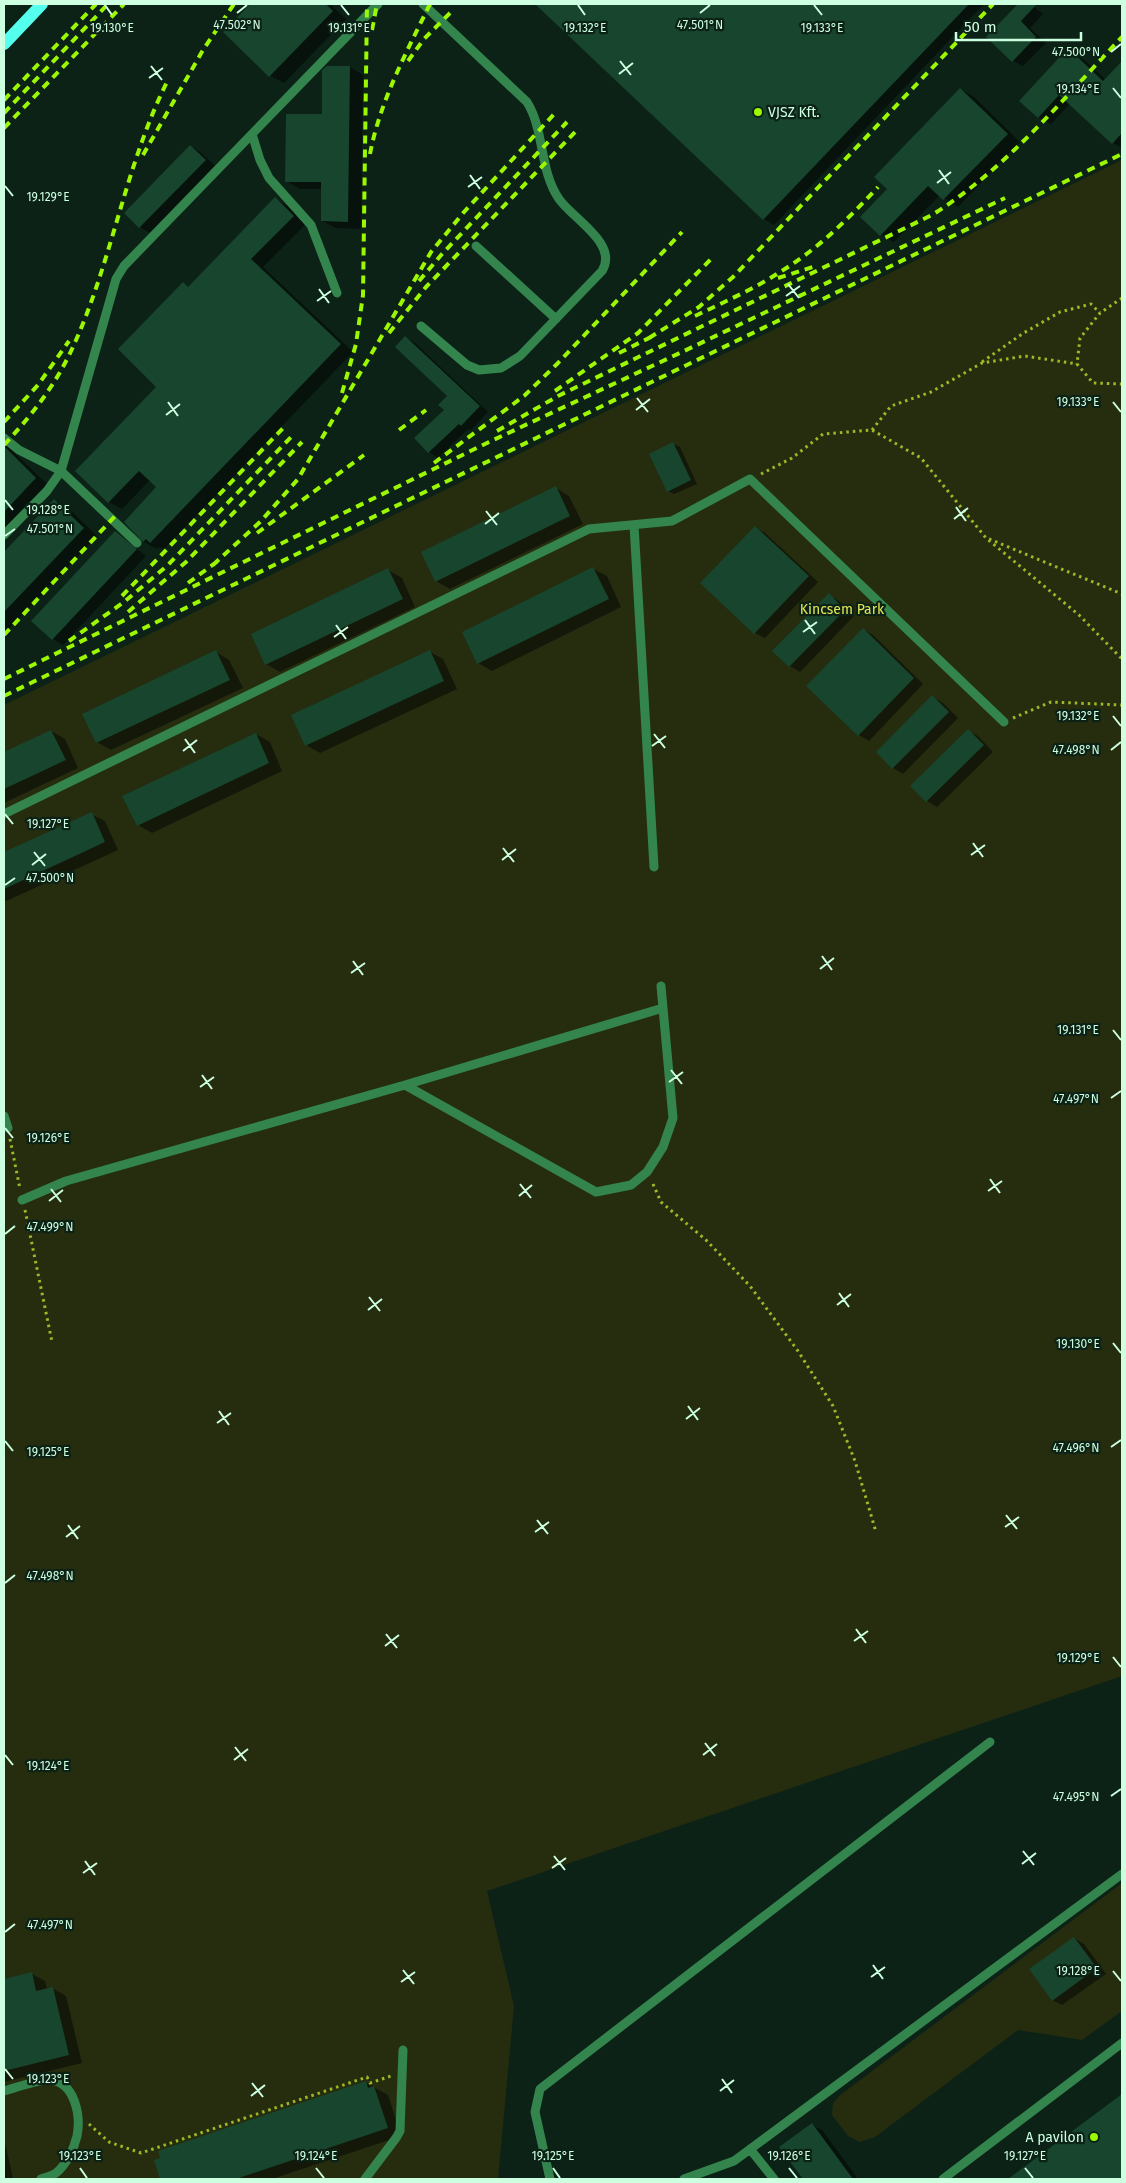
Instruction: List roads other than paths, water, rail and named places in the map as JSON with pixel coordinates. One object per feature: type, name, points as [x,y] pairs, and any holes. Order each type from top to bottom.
[{"type":"main road","points":[[4,44],[42,4]]},
{"type":"lane","points":[[4,535],[47,491],[61,470],[120,272],[378,4]]},
{"type":"lane","points":[[421,326],[467,365],[486,370],[501,368],[514,361],[556,320],[602,271],[607,262],[606,251],[600,241],[566,207],[553,188],[536,120],[526,102],[424,4]]},
{"type":"lane","points":[[252,134],[264,169],[311,225],[337,293]]},
{"type":"lane","points":[[476,246],[556,320]]},
{"type":"lane","points":[[4,438],[19,450],[61,470],[137,543]]},
{"type":"lane","points":[[4,814],[589,529],[672,521],[750,480],[1004,722]]},
{"type":"lane","points":[[634,525],[654,867]]},
{"type":"lane","points":[[406,1085],[596,1192],[631,1184],[647,1172],[663,1147],[673,1118],[661,986]]},
{"type":"lane","points":[[22,1200],[66,1181],[406,1085],[663,1008]]},
{"type":"lane","points":[[4,1116],[8,1128]]},
{"type":"lane","points":[[550,2179],[535,2112],[540,2089],[990,1742]]},
{"type":"lane","points":[[684,2179],[734,2161],[1122,1874]]},
{"type":"lane","points":[[943,2179],[1122,2044]]},
{"type":"lane","points":[[365,2179],[400,2131],[403,2050]]},
{"type":"lane","points":[[4,2091],[49,2080],[62,2084],[73,2096],[78,2114],[77,2136],[68,2157],[55,2174],[41,2179]]},
{"type":"lane","points":[[750,2149],[774,2179]]},
{"type":"railway","points":[[4,100],[96,4]]},
{"type":"railway","points":[[4,113],[108,4]]},
{"type":"railway","points":[[4,128],[124,4]]},
{"type":"railway","points":[[143,155],[203,50],[234,4]]},
{"type":"railway","points":[[342,393],[356,344],[363,295],[367,4]]},
{"type":"railway","points":[[372,30],[377,4]]},
{"type":"railway","points":[[370,154],[387,96],[430,4]]},
{"type":"railway","points":[[649,338],[699,307],[733,277],[993,4]]},
{"type":"railway","points":[[408,61],[424,39],[451,12]]},
{"type":"railway","points":[[497,431],[558,396],[932,215],[959,197],[1009,155],[1122,37]]},
{"type":"railway","points":[[4,445],[42,400],[58,376],[72,349],[98,283],[140,146],[168,80]]},
{"type":"railway","points":[[213,565],[261,521],[298,479],[431,252],[464,212],[556,112]]},
{"type":"railway","points":[[419,281],[442,254],[567,122]]},
{"type":"railway","points":[[389,333],[426,287],[576,131]]},
{"type":"railway","points":[[4,696],[1122,154]]},
{"type":"railway","points":[[695,316],[749,290],[807,254],[832,233],[878,187]]},
{"type":"railway","points":[[4,679],[489,442],[1005,198]]},
{"type":"railway","points":[[434,463],[524,396],[558,363],[682,232]]},
{"type":"railway","points":[[555,391],[638,333],[711,259]]},
{"type":"railway","points":[[778,278],[816,266]]},
{"type":"railway","points":[[619,353],[655,335]]},
{"type":"railway","points":[[4,422],[38,385],[69,341]]},
{"type":"railway","points":[[399,430],[426,410]]},
{"type":"railway","points":[[122,596],[285,426]]},
{"type":"railway","points":[[69,641],[124,602],[168,565],[294,434]]},
{"type":"railway","points":[[128,612],[186,562],[302,442]]},
{"type":"railway","points":[[257,533],[364,455]]},
{"type":"railway","points":[[4,635],[118,513]]},
{"type":"railway","points":[[188,583],[218,561]]},
{"type":"place","name":"VJSZ Kft.","points":[[758,112]]},
{"type":"place","name":"A pavilon","points":[[1094,2137]]},
{"type":"park label","name":"Kincsem Park","points":[[842,609]]}]
